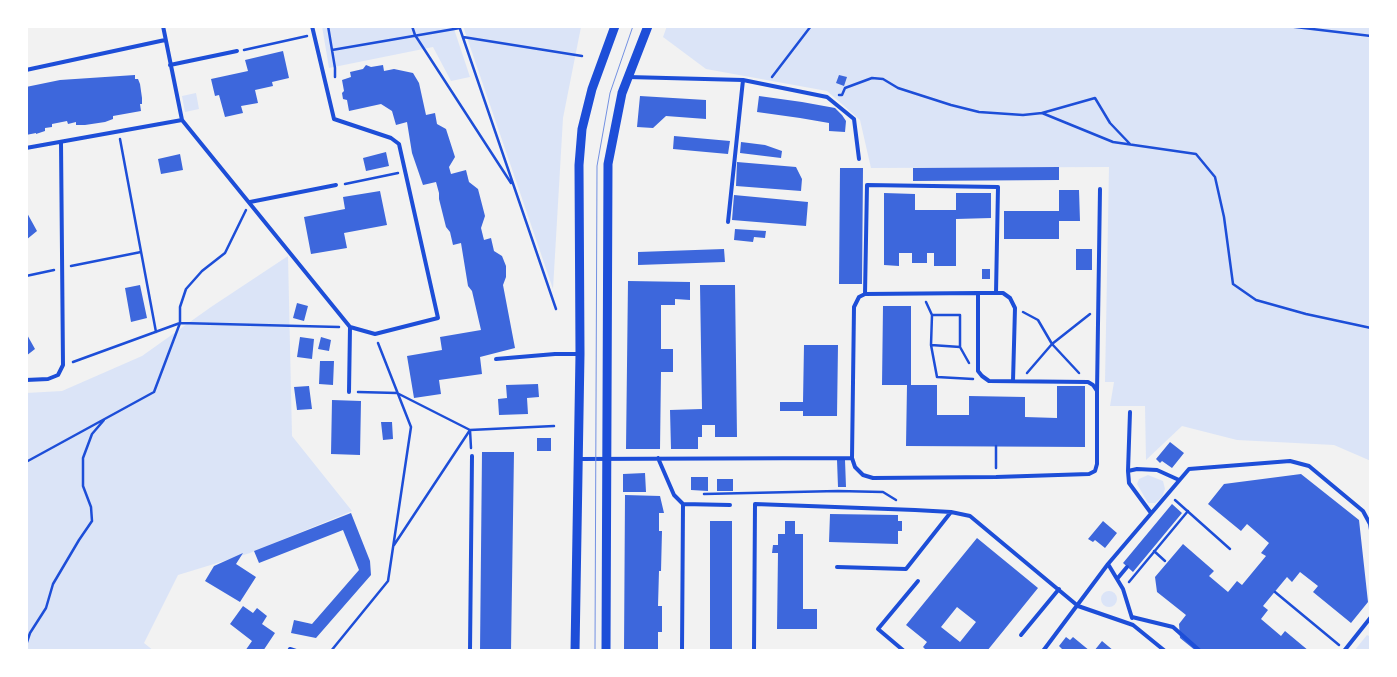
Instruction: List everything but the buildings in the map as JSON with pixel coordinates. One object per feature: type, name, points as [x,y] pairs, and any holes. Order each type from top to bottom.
[{"type":"street","points":[[576,651],[580,354],[579,165],[582,129],[592,89],[615,26]]},
{"type":"street","points":[[606,651],[608,164],[622,93],[648,26]]},
{"type":"lane","points":[[163,26],[182,120],[350,327],[375,334],[438,318],[401,149],[395,140],[334,119],[312,26]]},
{"type":"lane","points":[[26,70],[165,40]]},
{"type":"lane","points":[[170,65],[238,51]]},
{"type":"lane","points":[[628,77],[743,80],[827,98],[854,119],[859,159]]},
{"type":"lane","points":[[728,222],[743,80]]},
{"type":"lane","points":[[26,148],[182,120]]},
{"type":"lane","points":[[26,380],[48,379],[58,375],[63,365],[61,142]]},
{"type":"lane","points":[[865,294],[867,185],[998,187],[996,293]]},
{"type":"lane","points":[[250,202],[336,186]]},
{"type":"lane","points":[[1013,381],[1015,308],[1010,298],[1003,293],[865,294],[859,297],[854,307],[852,458],[854,467],[864,475],[873,478],[996,477],[1089,474],[1095,471],[1097,464],[1097,308],[1100,189]]},
{"type":"lane","points":[[978,293],[978,371],[988,381],[1088,382],[1097,391]]},
{"type":"lane","points":[[349,392],[350,327]]},
{"type":"lane","points":[[496,359],[580,354]]},
{"type":"lane","points":[[1130,412],[1129,483],[1151,513]]},
{"type":"lane","points":[[470,651],[472,456]]},
{"type":"lane","points":[[658,458],[674,495],[683,504],[730,505]]},
{"type":"lane","points":[[578,459],[852,458]]},
{"type":"lane","points":[[1043,651],[1108,564],[1189,469],[1290,461],[1309,466],[1363,511],[1371,530]]},
{"type":"lane","points":[[1128,471],[1137,468],[1157,470],[1179,480]]},
{"type":"lane","points":[[682,651],[683,504]]},
{"type":"lane","points":[[754,651],[756,504],[951,512],[970,516],[1078,606],[1133,625],[1164,651]]},
{"type":"lane","points":[[836,567],[906,569],[951,512]]},
{"type":"lane","points":[[1108,564],[1123,589],[1133,625]]},
{"type":"lane","points":[[1116,579],[1127,567]]},
{"type":"lane","points":[[904,651],[878,629],[918,582]]},
{"type":"lane","points":[[1021,635],[1059,589]]},
{"type":"lane","points":[[1132,617],[1173,627],[1200,651]]},
{"type":"lane","points":[[1344,650],[1371,617]]},
{"type":"lane","points":[[289,651],[290,649],[296,651]]},
{"type":"path","points":[[412,26],[415,35],[514,188]]},
{"type":"path","points":[[766,84],[811,26]]},
{"type":"path","points":[[1287,26],[1371,36]]},
{"type":"path","points":[[332,50],[459,27],[556,309]]},
{"type":"path","points":[[238,51],[314,35]]},
{"type":"path","points":[[463,37],[582,56]]},
{"type":"path","points":[[827,98],[842,95],[845,88],[872,78],[883,79],[907,91],[951,106],[979,112],[1024,115],[1042,113],[1095,98],[1110,123],[1131,145]]},
{"type":"path","points":[[1042,113],[1113,142],[1196,154],[1215,177],[1224,217],[1233,284],[1256,300],[1306,314],[1371,328]]},
{"type":"path","points":[[119,132],[156,332]]},
{"type":"path","points":[[336,186],[405,172]]},
{"type":"path","points":[[26,462],[154,392],[180,323],[180,306],[186,289],[202,271],[225,253],[250,202]]},
{"type":"path","points":[[64,268],[141,252]]},
{"type":"path","points":[[26,276],[55,270]]},
{"type":"path","points":[[922,294],[932,314],[931,345],[937,377],[977,380],[973,372]]},
{"type":"path","points":[[1015,308],[1038,320],[1052,344],[1088,382]]},
{"type":"path","points":[[1020,381],[1052,344],[1097,308]]},
{"type":"path","points":[[932,314],[960,315],[960,347],[969,363]]},
{"type":"path","points":[[63,365],[180,323],[350,327]]},
{"type":"path","points":[[331,651],[388,581],[411,427],[375,334]]},
{"type":"path","points":[[931,345],[960,347]]},
{"type":"path","points":[[349,392],[397,393],[470,430],[472,456]]},
{"type":"path","points":[[26,644],[30,633],[46,608],[53,584],[92,521],[91,507],[83,486],[83,458],[92,434],[105,419]]},
{"type":"path","points":[[996,446],[996,477]]},
{"type":"path","points":[[703,494],[883,492],[915,510]]},
{"type":"path","points":[[1168,493],[1230,549]]},
{"type":"path","points":[[1123,589],[1188,511]]},
{"type":"path","points":[[1154,552],[1165,561]]},
{"type":"path","points":[[1275,592],[1344,650]]},
{"type":"shaded area","points":[[322,26],[453,26],[470,77],[451,81],[433,47],[329,68]]},
{"type":"shaded area","points":[[463,26],[581,27],[563,118],[553,289]]},
{"type":"shaded area","points":[[667,26],[1371,26],[1371,461],[1334,445],[1237,440],[1182,426],[1146,460],[1145,406],[1110,406],[1114,382],[1105,382],[1109,167],[871,168],[860,120],[827,91],[706,69],[663,37]]},
{"type":"shaded area","points":[[196,93],[199,109],[185,112],[182,96]]},
{"type":"shaded area","points":[[288,256],[292,436],[352,511],[250,553],[178,575],[144,643],[154,651],[26,651],[26,393],[62,391],[142,356]]},
{"type":"shaded area","points":[[1148,475],[1163,481],[1165,489],[1162,497],[1155,503],[1148,503],[1137,484],[1139,479]]},
{"type":"shaded area","points":[[1106,591],[1112,591],[1117,596],[1115,605],[1106,607],[1101,602],[1101,596]]},
{"type":"shaded area","points":[[1367,635],[1371,637],[1371,651],[1354,651]]},
{"type":"tram line","points":[[595,651],[597,166],[610,93],[633,26]]}]
